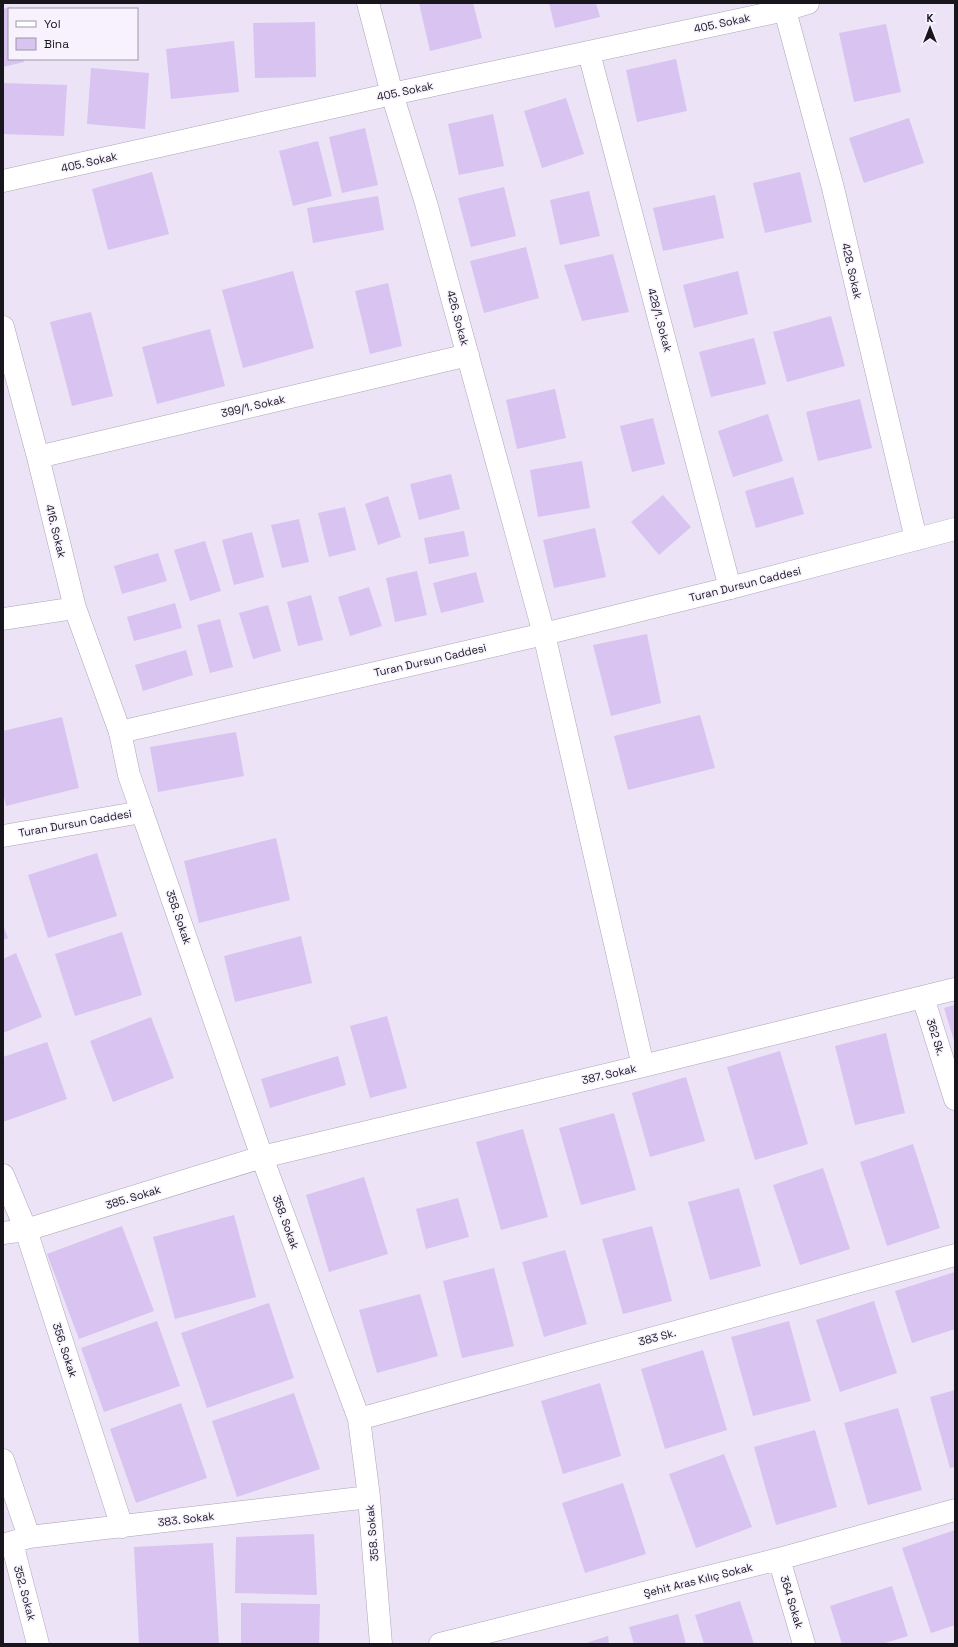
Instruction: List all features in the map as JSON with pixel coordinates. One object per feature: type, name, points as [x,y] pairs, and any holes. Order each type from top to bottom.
[{"type":"street","name":"426. Sokak","points":[[368,3],[392,94],[426,203],[544,634],[643,1066]]},
{"type":"street","name":"405. Sokak","points":[[3,182],[392,94],[589,53],[784,6],[808,3]]},
{"type":"street","name":"428. Sokak","points":[[784,6],[833,188],[916,539]]},
{"type":"street","name":"428/1. Sokak","points":[[589,53],[730,588]]},
{"type":"street","name":"416. Sokak","points":[[3,327],[38,457],[75,608],[120,732]]},
{"type":"street","name":"399/1. Sokak","points":[[38,457],[468,355]]},
{"type":"street","name":"Turan Dursun Caddesi","points":[[3,836],[142,812],[129,775],[120,732],[544,634],[730,588],[955,529]]},
{"type":"street","points":[[3,619],[75,608]]},
{"type":"street","name":"358. Sokak","points":[[142,812],[262,1157],[359,1419],[369,1496],[381,1644]]},
{"type":"street","name":"387. Sokak","points":[[262,1157],[643,1066],[955,989]]},
{"type":"street","name":"362 Sk.","points":[[923,997],[955,1099]]},
{"type":"street","name":"385. Sokak","points":[[3,1232],[26,1230],[262,1157]]},
{"type":"street","name":"356. Sokak","points":[[3,1175],[26,1230],[122,1526]]},
{"type":"street","name":"383 Sk.","points":[[359,1419],[955,1255]]},
{"type":"street","name":"352. Sokak","points":[[3,1460],[15,1542],[38,1644]]},
{"type":"street","name":"383. Sokak","points":[[15,1542],[122,1526],[369,1496]]},
{"type":"street","name":"Şehit Aras Kılıç Sokak","points":[[440,1644],[779,1559],[955,1510]]},
{"type":"street","name":"364 Sokak","points":[[779,1559],[804,1644]]},
{"type":"building","points":[[419,3],[473,3],[482,38],[430,51]]},
{"type":"building","points":[[549,3],[596,3],[600,17],[555,28]]},
{"type":"building","points":[[10,7],[10,8],[8,8],[8,60],[23,60],[24,62],[3,67],[3,9]]},
{"type":"building","points":[[315,22],[316,77],[255,78],[253,23]]},
{"type":"building","points":[[886,24],[901,92],[854,102],[839,33]]},
{"type":"building","points":[[234,41],[239,92],[171,99],[166,49]]},
{"type":"building","points":[[676,59],[687,111],[637,122],[626,70]]},
{"type":"building","points":[[91,68],[149,73],[145,129],[87,124]]},
{"type":"building","points":[[3,83],[67,85],[64,136],[3,134]]},
{"type":"building","points":[[566,98],[584,154],[542,168],[524,111]]},
{"type":"building","points":[[493,114],[504,166],[459,175],[448,124]]},
{"type":"building","points":[[909,118],[924,163],[864,183],[849,138]]},
{"type":"building","points":[[365,128],[378,185],[342,193],[329,137]]},
{"type":"building","points":[[318,141],[332,196],[293,206],[279,151]]},
{"type":"building","points":[[152,172],[169,234],[108,250],[92,189]]},
{"type":"building","points":[[800,172],[812,222],[765,233],[753,183]]},
{"type":"building","points":[[504,187],[516,236],[471,247],[458,198]]},
{"type":"building","points":[[589,191],[600,236],[560,245],[550,200]]},
{"type":"building","points":[[715,195],[724,238],[663,251],[653,208]]},
{"type":"building","points":[[378,196],[384,230],[313,243],[307,208]]},
{"type":"building","points":[[526,247],[539,298],[484,313],[470,261]]},
{"type":"building","points":[[613,254],[629,312],[582,321],[564,265]]},
{"type":"building","points":[[293,271],[314,348],[243,368],[222,290]]},
{"type":"building","points":[[738,271],[748,314],[694,328],[683,285]]},
{"type":"building","points":[[388,283],[402,346],[370,354],[355,291]]},
{"type":"building","points":[[91,312],[113,396],[72,406],[50,322]]},
{"type":"building","points":[[831,316],[845,366],[787,382],[773,332]]},
{"type":"building","points":[[210,329],[225,386],[157,404],[142,347]]},
{"type":"building","points":[[754,338],[766,384],[711,397],[699,352]]},
{"type":"building","points":[[555,389],[566,438],[517,449],[506,400]]},
{"type":"building","points":[[860,399],[872,448],[818,461],[806,412]]},
{"type":"building","points":[[768,414],[783,461],[733,477],[718,431]]},
{"type":"building","points":[[653,418],[665,464],[632,472],[620,426]]},
{"type":"building","points":[[582,461],[590,508],[538,517],[530,470]]},
{"type":"building","points":[[451,474],[460,509],[419,520],[410,484]]},
{"type":"building","points":[[793,477],[804,514],[756,528],[745,491]]},
{"type":"building","points":[[663,495],[691,527],[659,555],[631,522]]},
{"type":"building","points":[[388,496],[401,537],[378,545],[365,504]]},
{"type":"building","points":[[345,507],[356,550],[329,557],[318,513]]},
{"type":"building","points":[[299,519],[309,562],[282,568],[271,525]]},
{"type":"building","points":[[595,528],[606,577],[554,588],[543,540]]},
{"type":"building","points":[[464,531],[469,556],[429,564],[424,538]]},
{"type":"building","points":[[252,532],[264,577],[234,585],[222,540]]},
{"type":"building","points":[[205,541],[221,591],[190,601],[174,550]]},
{"type":"building","points":[[158,553],[167,581],[122,594],[114,566]]},
{"type":"building","points":[[417,571],[427,615],[395,622],[386,578]]},
{"type":"building","points":[[476,572],[484,602],[441,613],[433,583]]},
{"type":"building","points":[[369,587],[382,626],[350,636],[338,597]]},
{"type":"building","points":[[311,595],[323,640],[298,646],[287,602]]},
{"type":"building","points":[[175,603],[182,628],[134,641],[127,617]]},
{"type":"building","points":[[268,605],[281,651],[253,659],[239,613]]},
{"type":"building","points":[[220,619],[233,667],[210,673],[197,625]]},
{"type":"building","points":[[647,634],[661,703],[611,716],[593,645]]},
{"type":"building","points":[[186,650],[193,675],[143,691],[135,665]]},
{"type":"building","points":[[700,715],[715,768],[628,790],[614,736]]},
{"type":"building","points":[[62,717],[79,788],[6,806],[3,792],[3,731]]},
{"type":"building","points":[[236,732],[244,776],[158,792],[150,747]]},
{"type":"building","points":[[276,838],[290,900],[199,923],[184,861]]},
{"type":"building","points":[[97,853],[117,916],[48,938],[28,875]]},
{"type":"building","points":[[3,925],[8,938],[3,940]]},
{"type":"building","points":[[122,932],[142,995],[75,1016],[55,954]]},
{"type":"building","points":[[301,936],[312,983],[235,1002],[224,956]]},
{"type":"building","points":[[16,953],[42,1017],[3,1033],[3,959]]},
{"type":"building","points":[[955,1005],[955,1044],[944,1008]]},
{"type":"building","points":[[387,1016],[407,1088],[370,1098],[350,1026]]},
{"type":"building","points":[[151,1017],[174,1078],[113,1102],[90,1041]]},
{"type":"building","points":[[886,1033],[905,1113],[855,1125],[835,1046]]},
{"type":"building","points":[[47,1042],[67,1099],[3,1122],[3,1057]]},
{"type":"building","points":[[780,1051],[808,1144],[755,1160],[727,1067]]},
{"type":"building","points":[[338,1056],[346,1085],[270,1108],[261,1079]]},
{"type":"building","points":[[686,1077],[705,1141],[650,1157],[632,1093]]},
{"type":"building","points":[[614,1113],[636,1190],[581,1205],[559,1128]]},
{"type":"building","points":[[523,1129],[548,1217],[501,1230],[476,1142]]},
{"type":"building","points":[[913,1144],[940,1228],[887,1246],[860,1162]]},
{"type":"building","points":[[823,1168],[850,1249],[800,1265],[773,1185]]},
{"type":"building","points":[[364,1177],[388,1254],[329,1272],[306,1195]]},
{"type":"building","points":[[739,1188],[761,1266],[710,1280],[688,1202]]},
{"type":"building","points":[[458,1198],[469,1237],[426,1249],[416,1209]]},
{"type":"building","points":[[234,1215],[256,1297],[175,1319],[153,1237]]},
{"type":"building","points":[[122,1226],[154,1311],[79,1339],[47,1254]]},
{"type":"building","points":[[652,1226],[672,1301],[623,1314],[602,1239]]},
{"type":"building","points":[[565,1250],[587,1324],[544,1337],[522,1262]]},
{"type":"building","points":[[494,1268],[514,1346],[462,1358],[443,1281]]},
{"type":"building","points":[[955,1272],[955,1329],[912,1343],[895,1291]]},
{"type":"building","points":[[420,1294],[438,1356],[377,1373],[359,1310]]},
{"type":"building","points":[[874,1301],[897,1373],[840,1392],[816,1320]]},
{"type":"building","points":[[269,1303],[294,1378],[207,1408],[181,1333]]},
{"type":"building","points":[[157,1321],[180,1386],[104,1412],[81,1348]]},
{"type":"building","points":[[789,1321],[811,1401],[753,1416],[731,1337]]},
{"type":"building","points":[[703,1350],[727,1430],[665,1449],[641,1369]]},
{"type":"building","points":[[600,1383],[621,1456],[563,1474],[541,1401]]},
{"type":"building","points":[[955,1390],[955,1467],[950,1468],[930,1397]]},
{"type":"building","points":[[294,1393],[320,1469],[237,1497],[212,1421]]},
{"type":"building","points":[[181,1403],[207,1478],[136,1503],[110,1429]]},
{"type":"building","points":[[898,1408],[922,1490],[868,1505],[844,1423]]},
{"type":"building","points":[[815,1430],[837,1507],[776,1525],[754,1447]]},
{"type":"building","points":[[724,1454],[752,1527],[696,1548],[669,1474]]},
{"type":"building","points":[[623,1483],[646,1554],[585,1573],[562,1503]]},
{"type":"building","points":[[955,1530],[955,1625],[931,1633],[902,1548]]},
{"type":"building","points":[[314,1534],[317,1595],[235,1593],[236,1537]]},
{"type":"building","points":[[213,1543],[219,1644],[139,1644],[134,1547]]},
{"type":"building","points":[[892,1586],[908,1636],[882,1644],[842,1644],[830,1606]]},
{"type":"building","points":[[740,1601],[754,1644],[704,1644],[695,1615]]},
{"type":"building","points":[[241,1603],[320,1604],[319,1644],[241,1644]]},
{"type":"building","points":[[678,1614],[686,1644],[634,1644],[629,1627]]},
{"type":"building","points":[[608,1636],[609,1644],[583,1644]]}]
